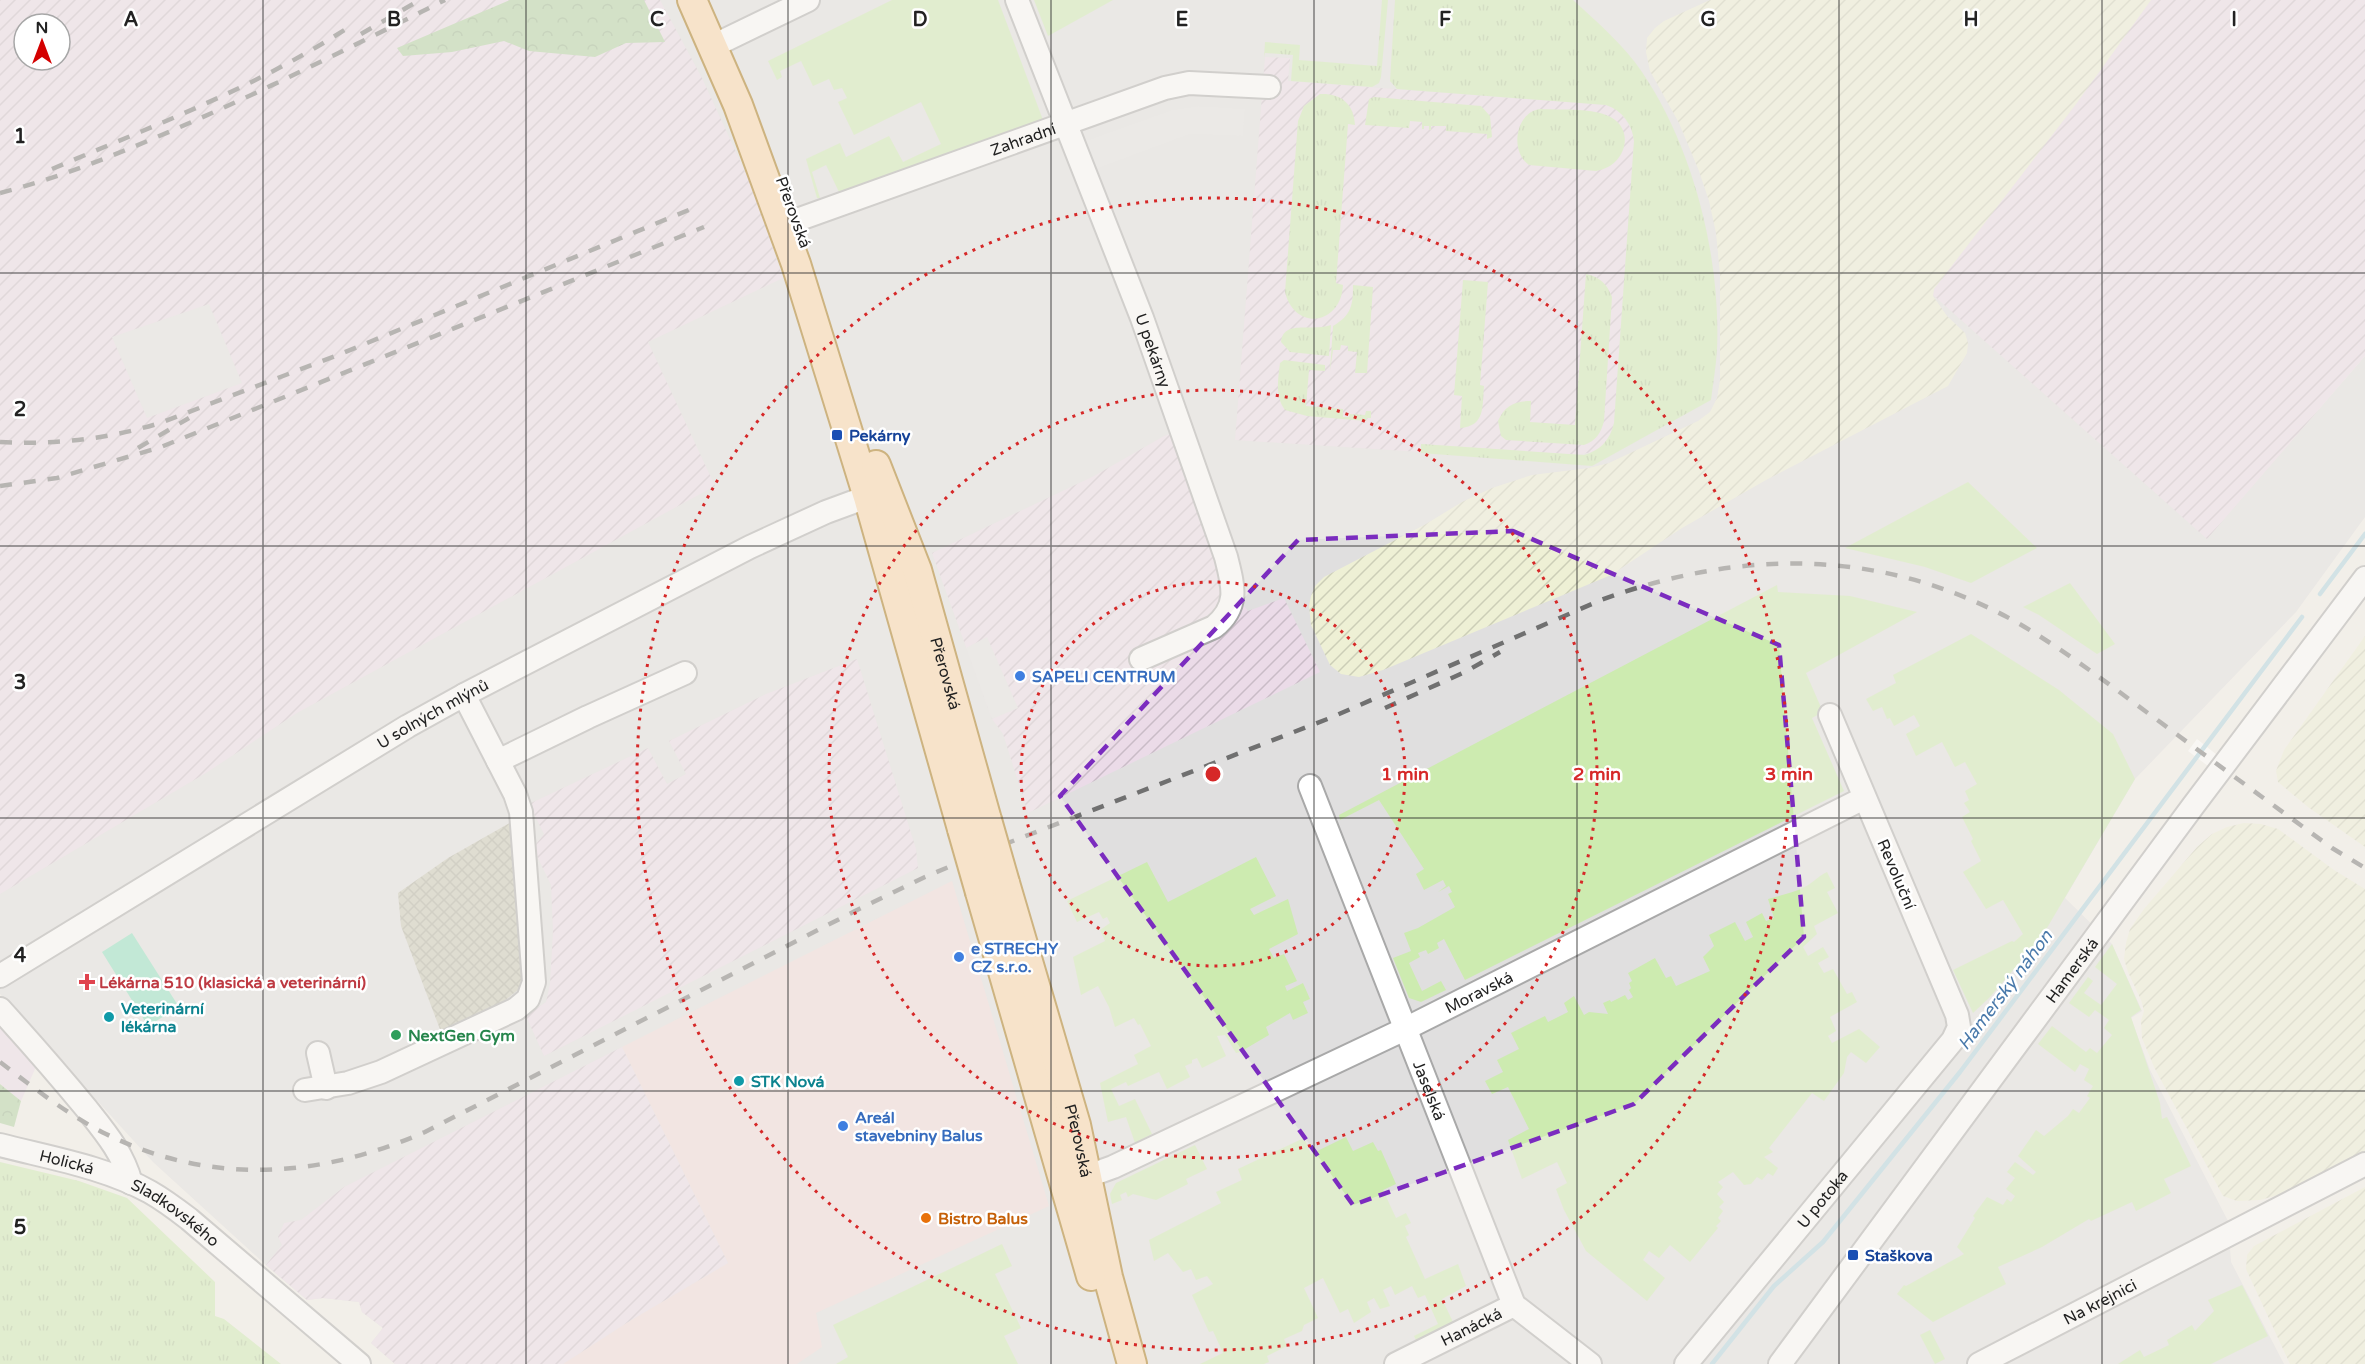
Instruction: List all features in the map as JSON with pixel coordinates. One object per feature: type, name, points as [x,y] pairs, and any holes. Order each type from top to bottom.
[{"type":"main road","name":"Přerovská","points":[[692,0],[749,93],[876,494],[993,887],[1116,1364]]},
{"type":"main road","name":"Přerovská","points":[[708,0],[720,43]]},
{"type":"main road","name":"Přerovská","points":[[993,887],[1073,1113],[1109,1284],[1132,1364]]},
{"type":"street","points":[[720,43],[808,0]]},
{"type":"street","name":"U pekárny","points":[[1017,0],[1142,318],[1222,546],[1233,592],[1228,613],[1214,627],[1141,659]]},
{"type":"street","name":"Zahradní","points":[[790,222],[1176,85],[1201,83],[1269,87]]},
{"type":"street","name":"U solných mlýnů","points":[[0,976],[408,726],[464,695],[760,542],[826,512],[876,494]]},
{"type":"street","name":"Hamerská","points":[[1780,1364],[2185,816],[2365,578]]},
{"type":"street","points":[[498,761],[685,672]]},
{"type":"street","points":[[318,1053],[315,1089],[381,1072],[506,1014],[524,1003],[533,989],[534,975],[522,820],[514,794],[464,695]]},
{"type":"street","name":"Revoluční","points":[[1830,715],[1960,1022],[1958,1033]]},
{"type":"street","name":"Jaselská","points":[[1310,786],[1514,1305]]},
{"type":"street","name":"Moravská","points":[[1088,1176],[1113,1167],[1404,1029],[1864,798]]},
{"type":"street","name":"Sladkovského","points":[[0,1009],[58,1073],[114,1144],[125,1162],[131,1183],[166,1202],[189,1219],[359,1364]]},
{"type":"street","name":"U potoka","points":[[1686,1364],[1958,1033]]},
{"type":"street","name":"Holická","points":[[0,1145],[76,1165],[131,1183]]},
{"type":"street","name":"Na krejnici","points":[[1979,1364],[2365,1164]]},
{"type":"street","points":[[1514,1305],[1590,1364]]},
{"type":"street","name":"Hanácká","points":[[1396,1364],[1514,1305]]},
{"type":"highlighted area","points":[[1513,531],[1779,645],[1804,937],[1634,1104],[1353,1205],[1060,796],[1298,540]]},
{"type":"shaded area","points":[[0,0],[2150,0],[2207,538],[2365,356],[2365,517],[2296,612],[2135,779],[2065,898],[2112,944],[2142,1011],[2131,1018],[2150,1070],[2228,1221],[2231,1262],[2284,1364],[395,1364],[371,1343],[383,1328],[362,1312],[359,1302],[323,1298],[307,1300],[153,1162],[0,994]]},
{"type":"shaded area","points":[[0,0],[660,0],[702,78],[752,187],[783,278],[648,342],[715,486],[297,713],[206,773],[0,894]]},
{"type":"shaded area","points":[[1710,0],[2151,0],[2076,104],[1934,289],[1933,296],[1947,316],[1965,333],[1968,343],[1967,353],[1948,386],[1766,480],[1682,528],[1611,575],[1383,670],[1359,677],[1341,674],[1330,665],[1311,625],[1309,606],[1311,596],[1315,586],[1324,577],[1492,488],[1532,475],[1589,468],[1609,463],[1698,421],[1710,412],[1717,398],[1720,380],[1720,275],[1716,233],[1699,171],[1679,123],[1650,71],[1646,52],[1647,38],[1655,28],[1664,21]]},
{"type":"shaded area","points":[[2151,0],[2365,0],[2365,356],[2207,539],[1933,295],[1934,289],[2076,104]]},
{"type":"shaded area","points":[[1265,57],[1290,58],[1288,81],[1606,105],[1615,108],[1623,116],[1633,132],[1634,141],[1614,423],[1602,447],[1593,452],[1575,455],[1422,444],[1421,452],[1235,440]]},
{"type":"shaded area","points":[[1199,106],[1245,109],[1243,136],[1190,134],[1096,169],[1085,141],[1172,110]]},
{"type":"shaded area","points":[[209,304],[242,383],[147,418],[112,337]]},
{"type":"shaded area","points":[[1182,430],[1234,593],[1248,611],[1284,598],[1320,672],[1028,813],[1003,734],[992,719],[932,553],[1094,476],[1164,436]]},
{"type":"shaded area","points":[[2365,636],[2365,847],[2308,807],[2278,782],[2276,771],[2284,750]]},
{"type":"shaded area","points":[[987,637],[1018,708],[992,719],[966,648]]},
{"type":"shaded area","points":[[857,659],[916,849],[918,868],[544,1056],[526,1016],[546,1002],[550,984],[553,931],[551,885],[533,848],[544,834],[529,804],[648,748],[667,784],[686,774],[669,741],[766,694]]},
{"type":"shaded area","points":[[515,820],[523,978],[518,990],[503,1002],[441,1032],[401,926],[398,893],[448,858]]},
{"type":"shaded area","points":[[2244,823],[2261,824],[2278,829],[2334,870],[2365,889],[2365,1151],[2278,1195],[2260,1200],[2237,1201],[2223,1196],[2154,1067],[2142,1038],[2141,1021],[2144,1011],[2141,1000],[2124,959],[2130,929],[2144,909],[2197,847],[2212,834]]},
{"type":"shaded area","name":"Areál stavebniny Balus","points":[[952,881],[1049,1206],[816,1313],[822,1347],[797,1364],[563,1364],[628,1322],[728,1263],[622,1047]]},
{"type":"shaded area","points":[[0,1017],[38,1062],[21,1101],[0,1084]]},
{"type":"shaded area","points":[[622,1047],[728,1263],[628,1322],[563,1364],[395,1364],[371,1343],[383,1328],[362,1312],[359,1302],[323,1298],[307,1300],[266,1265],[282,1245],[278,1237],[284,1223],[301,1220],[344,1187]]},
{"type":"shaded area","points":[[2365,1187],[2365,1364],[2290,1364],[2246,1269],[2247,1255],[2254,1246]]},
{"type":"green space","points":[[510,0],[644,0],[665,42],[626,43],[595,57],[529,51],[504,41],[452,52],[403,56],[397,48]]},
{"type":"green space","points":[[892,0],[998,0],[1043,120],[828,198],[839,192],[826,165],[812,172],[820,198],[817,198],[806,159],[840,143],[846,157],[889,136],[903,162],[941,144],[921,102],[854,135],[838,102],[847,98],[842,88],[834,90],[829,79],[813,86],[801,61],[780,71],[782,77],[777,80],[768,61]]},
{"type":"green space","points":[[1034,0],[1113,0],[1048,36]]},
{"type":"green space","points":[[1382,0],[1388,0],[1381,77],[1379,83],[1372,87],[1291,81],[1293,55],[1265,53],[1264,57],[1265,42],[1300,45],[1299,60],[1377,66]]},
{"type":"green space","points":[[1395,0],[1573,0],[1610,34],[1635,62],[1660,102],[1676,135],[1690,170],[1709,242],[1717,315],[1717,350],[1711,400],[1592,466],[1421,453],[1421,444],[1584,455],[1600,447],[1607,439],[1614,423],[1634,141],[1626,119],[1606,105],[1397,89],[1390,81]]},
{"type":"green space","points":[[1320,94],[1334,95],[1345,101],[1352,111],[1355,125],[1348,124],[1336,283],[1343,285],[1340,298],[1334,309],[1326,315],[1307,318],[1290,305],[1285,292],[1298,121],[1304,106]]},
{"type":"green space","points":[[1374,97],[1481,106],[1490,116],[1492,137],[1487,139],[1487,134],[1446,131],[1446,126],[1431,126],[1429,130],[1429,126],[1424,126],[1422,129],[1422,122],[1410,121],[1409,128],[1365,125],[1369,99]]},
{"type":"green space","points":[[1540,109],[1591,111],[1616,120],[1625,136],[1621,154],[1607,168],[1596,171],[1529,165],[1519,151],[1518,133],[1525,117]]},
{"type":"green space","points":[[1586,274],[1602,282],[1612,297],[1604,421],[1601,429],[1595,439],[1584,445],[1506,440],[1501,436],[1498,421],[1507,408],[1520,402],[1531,401],[1530,422],[1575,425]]},
{"type":"green space","points":[[1463,280],[1488,282],[1480,385],[1484,386],[1481,414],[1474,423],[1460,428],[1462,396],[1454,395]]},
{"type":"green space","points":[[1353,285],[1373,287],[1367,373],[1355,373],[1357,352],[1348,351],[1348,346],[1341,345],[1340,350],[1333,350],[1330,371],[1333,326],[1348,313],[1353,298]]},
{"type":"green space","points":[[1331,325],[1329,356],[1290,352],[1281,342],[1283,335],[1293,328]]},
{"type":"green space","points":[[1284,360],[1325,365],[1325,371],[1309,370],[1306,406],[1343,409],[1343,417],[1349,417],[1350,414],[1365,415],[1366,411],[1371,411],[1371,418],[1367,418],[1366,421],[1307,416],[1285,410],[1278,388],[1280,363]]},
{"type":"green space","points":[[1968,482],[2037,548],[1971,583],[1925,567],[1845,548]]},
{"type":"green space","points":[[2070,583],[2115,644],[2097,654],[2039,615],[2023,607]]},
{"type":"green space","points":[[1777,585],[1778,592],[1850,596],[1917,612],[1806,673],[1823,712],[1812,718],[1844,791],[1465,980],[1444,939],[1437,943],[1439,948],[1428,954],[1426,950],[1418,953],[1420,957],[1409,963],[1422,991],[1441,981],[1446,990],[1421,1002],[1409,998],[1393,958],[1411,951],[1404,933],[1418,928],[1455,907],[1448,894],[1452,892],[1449,886],[1438,892],[1446,886],[1443,880],[1424,890],[1416,874],[1424,869],[1379,800],[1340,820],[1339,815]]},
{"type":"green space","points":[[1971,634],[2059,690],[2113,734],[2135,779],[2041,938],[1973,1013],[1953,970],[2014,942],[2023,934],[2003,900],[1986,909],[1963,872],[1981,861],[1962,817],[1970,812],[1964,803],[1969,800],[1965,791],[1977,784],[1965,762],[1955,767],[1942,742],[1916,756],[1906,734],[1920,726],[1914,715],[1894,726],[1890,718],[1887,719],[1882,707],[1873,711],[1866,699],[1896,683],[1893,675]]},
{"type":"green space","points":[[1256,857],[1276,896],[1250,909],[1254,915],[1288,899],[1298,934],[1269,949],[1274,958],[1284,954],[1297,981],[1285,986],[1287,991],[1303,983],[1310,999],[1303,1002],[1308,1013],[1293,1020],[1290,1013],[1266,1027],[1269,1035],[1240,1052],[1236,1053],[1225,1035],[1217,1036],[1226,1056],[1202,1068],[1197,1058],[1192,1060],[1192,1063],[1185,1066],[1190,1077],[1167,1089],[1159,1072],[1128,1086],[1126,1082],[1111,1089],[1119,1106],[1135,1099],[1152,1134],[1135,1143],[1126,1117],[1108,1122],[1100,1083],[1138,1064],[1134,1055],[1151,1046],[1140,1024],[1138,1025],[1134,1018],[1115,1027],[1109,1007],[1098,986],[1081,995],[1073,957],[1105,941],[1100,930],[1110,923],[1107,917],[1103,919],[1099,912],[1077,922],[1067,901],[1147,862],[1168,902]]},
{"type":"green space","points":[[1827,872],[1835,888],[1827,892],[1838,913],[1814,926],[1817,934],[1803,947],[1808,956],[1823,947],[1829,957],[1818,963],[1824,973],[1833,969],[1847,994],[1852,992],[1857,1002],[1830,1017],[1836,1031],[1828,1036],[1832,1043],[1859,1029],[1880,1047],[1866,1063],[1851,1052],[1847,1057],[1844,1073],[1824,1101],[1812,1093],[1769,1148],[1773,1152],[1764,1157],[1778,1168],[1773,1176],[1768,1173],[1762,1180],[1757,1177],[1751,1184],[1744,1185],[1733,1172],[1718,1182],[1723,1187],[1717,1194],[1724,1202],[1719,1207],[1723,1211],[1718,1218],[1721,1221],[1716,1226],[1718,1228],[1690,1262],[1670,1245],[1659,1258],[1649,1251],[1643,1260],[1665,1278],[1647,1301],[1586,1251],[1564,1210],[1556,1189],[1567,1183],[1557,1162],[1522,1179],[1508,1140],[1529,1129],[1508,1087],[1492,1094],[1485,1081],[1503,1072],[1497,1060],[1519,1049],[1511,1033],[1545,1016],[1548,1022],[1568,1012],[1564,1003],[1574,996],[1584,1015],[1589,1012],[1608,1014],[1603,1003],[1625,995],[1628,1000],[1633,997],[1629,990],[1631,988],[1629,983],[1632,981],[1628,973],[1655,958],[1666,978],[1671,976],[1676,986],[1710,971],[1703,957],[1714,946],[1709,935],[1735,922],[1745,941],[1753,937],[1746,922],[1762,913],[1766,921],[1774,918],[1768,899],[1801,889]]},
{"type":"green space","points":[[132,933],[179,1007],[148,1026],[102,952]]},
{"type":"green space","points":[[2112,944],[2141,1010],[2131,1017],[2160,1103],[2162,1119],[2167,1117],[2191,1166],[2164,1179],[2171,1193],[2136,1211],[2132,1202],[2091,1221],[2089,1219],[2042,1247],[1998,1267],[2006,1284],[1933,1322],[1897,1294],[1904,1285],[1906,1286],[1964,1254],[1957,1247],[1975,1218],[1973,1216],[1987,1197],[2003,1205],[2007,1199],[2011,1202],[2015,1196],[2006,1189],[2015,1178],[2007,1172],[2015,1162],[2033,1175],[2036,1172],[2018,1156],[2036,1130],[2044,1136],[2073,1109],[2079,1113],[2090,1098],[2087,1096],[2093,1086],[2084,1080],[2089,1069],[2080,1064],[2075,1072],[2038,1044],[2052,1026],[2086,1052],[2090,1048],[2097,1053],[2112,1035],[2104,1028],[2109,1020],[2095,1010],[2089,1017],[2069,1003],[2088,977],[2093,981],[2084,993],[2101,1005],[2117,984],[2095,967]]},
{"type":"green space","points":[[0,1084],[21,1101],[14,1127],[0,1123]]},
{"type":"green space","points":[[1346,1137],[1353,1151],[1373,1142],[1378,1151],[1381,1150],[1396,1184],[1383,1190],[1396,1218],[1406,1213],[1411,1223],[1405,1226],[1409,1235],[1406,1237],[1425,1279],[1458,1264],[1466,1286],[1442,1299],[1453,1322],[1416,1340],[1414,1336],[1438,1324],[1425,1295],[1418,1298],[1412,1286],[1395,1295],[1391,1286],[1383,1290],[1390,1306],[1380,1309],[1374,1298],[1367,1302],[1371,1312],[1354,1323],[1348,1309],[1340,1313],[1323,1278],[1304,1288],[1318,1318],[1304,1325],[1302,1331],[1284,1339],[1287,1346],[1267,1356],[1269,1362],[1264,1364],[1200,1364],[1223,1353],[1213,1331],[1209,1332],[1192,1295],[1213,1284],[1207,1276],[1196,1280],[1191,1269],[1183,1272],[1168,1253],[1154,1261],[1149,1240],[1221,1203],[1216,1192],[1242,1180],[1238,1169],[1304,1138],[1311,1154]]},
{"type":"green space","points":[[1195,1145],[1207,1169],[1186,1179],[1188,1184],[1156,1200],[1133,1194],[1128,1197],[1126,1192],[1120,1195],[1122,1200],[1112,1204],[1110,1194],[1116,1183]]},
{"type":"green space","points":[[0,1162],[79,1181],[127,1198],[215,1282],[215,1316],[224,1319],[281,1364],[0,1364]]},
{"type":"green space","points":[[1002,1244],[1012,1266],[995,1274],[1021,1328],[1004,1336],[1018,1364],[836,1364],[848,1357],[833,1325]]},
{"type":"green space","points":[[2242,1285],[2268,1336],[2211,1364],[2118,1364],[2140,1350],[2144,1357],[2169,1345],[2167,1340],[2192,1325],[2195,1331],[2214,1311],[2208,1300]]},
{"type":"green space","points":[[1930,1330],[1945,1359],[1935,1364],[1920,1335]]},
{"type":"pier","points":[[2197,739],[2217,755],[2208,766],[2188,751]]},
{"type":"waterway","name":"Hamerský náhon","points":[[2320,594],[2365,534]]},
{"type":"waterway","name":"Hamerský náhon","points":[[1712,1364],[1774,1286],[1823,1242],[1960,1072],[2302,617]]},
{"type":"railway","points":[[361,34],[420,0]]},
{"type":"railway","points":[[0,193],[108,157],[206,116],[445,0]]},
{"type":"railway","points":[[52,169],[241,87],[314,49],[349,27]]},
{"type":"railway","points":[[0,442],[41,443],[81,440],[160,423],[338,355],[696,207]]},
{"type":"railway","points":[[0,486],[57,478],[161,447],[704,227]]},
{"type":"railway","points":[[138,448],[189,418]]},
{"type":"railway","points":[[0,1062],[52,1101],[92,1127],[146,1151],[185,1162],[225,1168],[266,1170],[306,1167],[346,1159],[425,1132],[855,911],[925,877],[982,853],[1330,718],[1601,600],[1654,583],[1707,571],[1760,565],[1812,564],[1865,569],[1916,580],[1967,598],[2018,623],[2088,669],[2332,848],[2365,868]]},
{"type":"railway","points":[[1385,708],[1465,672],[1500,652]]},
{"type":"place","name":"Pekárny","points":[[837,435]]},
{"type":"place","name":"SAPELI CENTRUM","points":[[1020,676]]},
{"type":"place","name":"e STRECHY CZ s.r.o.","points":[[959,957]]},
{"type":"place","name":"Lékárna 510 (klasická a veterinární)","points":[[87,982]]},
{"type":"place","name":"Veterinární lékárna","points":[[109,1017]]},
{"type":"place","name":"NextGen Gym","points":[[396,1035]]},
{"type":"place","name":"STK Nová","points":[[739,1081]]},
{"type":"place","name":"Areál stavebniny Balus","points":[[843,1126]]},
{"type":"place","name":"Bistro Balus","points":[[926,1218]]},
{"type":"place","name":"Staškova","points":[[1853,1255]]}]
